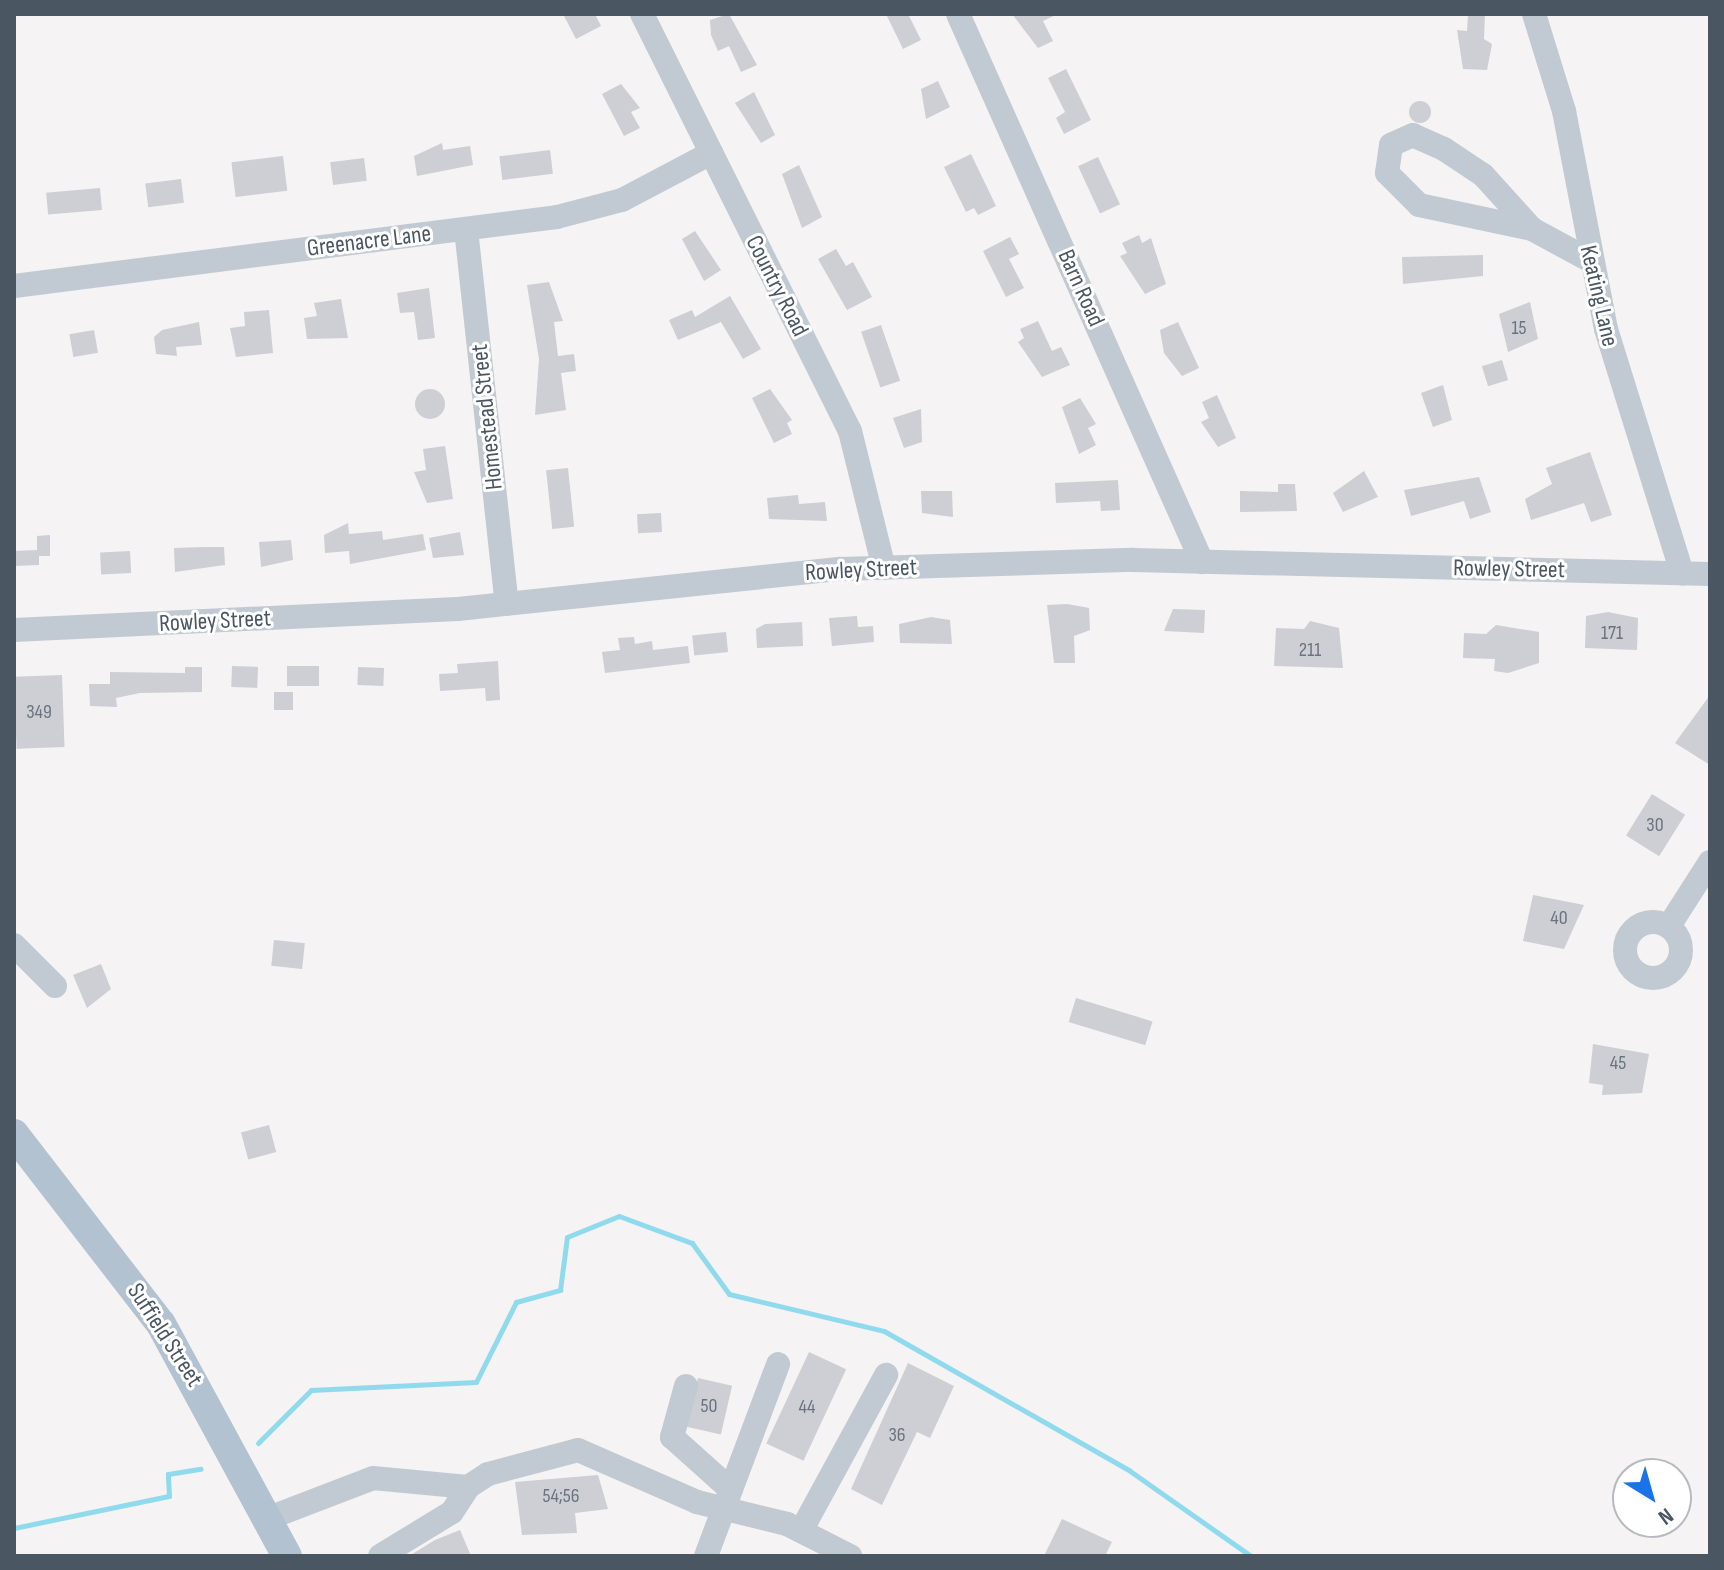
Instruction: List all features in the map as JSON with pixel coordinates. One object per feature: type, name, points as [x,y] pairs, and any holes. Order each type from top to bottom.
[{"type":"main road","name":"Suffield Street","points":[[14,1134],[161,1324],[287,1556]]},
{"type":"street","name":"Country Road","points":[[642,14],[850,431],[884,568]]},
{"type":"street","name":"Barn Road","points":[[958,14],[1202,562]]},
{"type":"street","name":"Keating Lane","points":[[1534,14],[1564,111],[1589,260],[1682,573]]},
{"type":"street","points":[[1532,229],[1483,175],[1444,149],[1413,135],[1391,145],[1387,173],[1419,205],[1532,229],[1589,260]]},
{"type":"street","name":"Greenacre Lane","points":[[14,286],[466,229],[608,206],[711,153]]},
{"type":"street","name":"Homestead Street","points":[[466,229],[507,604]]},
{"type":"street","name":"Rowley Street","points":[[14,630],[507,604],[884,568],[1202,562],[1710,574]]},
{"type":"street","points":[[1669,926],[1710,862]]},
{"type":"street","points":[[14,945],[55,986]]},
{"type":"street","points":[[706,1556],[778,1364]]},
{"type":"street","points":[[801,1531],[886,1375]]},
{"type":"street","points":[[686,1386],[672,1437],[727,1500]]},
{"type":"street","points":[[380,1556],[452,1512],[468,1487],[488,1474],[578,1450],[727,1500],[801,1531],[850,1556]]},
{"type":"street","points":[[269,1518],[373,1478],[468,1487]]},
{"type":"building","points":[[563,14],[595,14],[601,26],[576,39]]},
{"type":"building","points":[[729,14],[757,65],[741,72],[729,46],[718,51],[711,35],[710,20]]},
{"type":"building","points":[[886,14],[908,14],[921,40],[903,49]]},
{"type":"building","points":[[1012,14],[1058,14],[1043,21],[1053,41],[1038,48]]},
{"type":"building","points":[[1468,14],[1485,14],[1484,39],[1492,44],[1487,70],[1463,69],[1457,30],[1467,31]]},
{"type":"building","points":[[1066,69],[1091,120],[1064,134],[1056,118],[1065,112],[1048,78]]},
{"type":"building","points":[[938,81],[950,107],[926,119],[921,89]]},
{"type":"building","points":[[621,84],[640,108],[631,112],[640,128],[624,136],[602,94]]},
{"type":"building","points":[[754,92],[775,135],[761,143],[735,103]]},
{"type":"building","points":[[1420,101],[1428,104],[1431,112],[1428,120],[1420,123],[1412,120],[1409,112],[1412,104]]},
{"type":"building","points":[[442,143],[443,150],[470,146],[473,165],[417,176],[414,156]]},
{"type":"building","points":[[550,150],[553,174],[502,180],[499,156]]},
{"type":"building","points":[[971,154],[996,206],[978,215],[974,208],[966,212],[944,167]]},
{"type":"building","points":[[283,156],[287,191],[236,197],[231,162]]},
{"type":"building","points":[[1098,157],[1120,204],[1100,213],[1078,166]]},
{"type":"building","points":[[364,158],[367,181],[333,185],[330,162]]},
{"type":"building","points":[[799,165],[822,217],[802,228],[782,174]]},
{"type":"building","points":[[181,179],[184,203],[148,207],[145,183]]},
{"type":"building","points":[[100,188],[102,210],[48,215],[46,193]]},
{"type":"building","points":[[695,231],[721,270],[704,281],[682,239]]},
{"type":"building","points":[[1139,235],[1142,243],[1151,238],[1166,284],[1145,294],[1120,256],[1127,253],[1122,243]]},
{"type":"building","points":[[1010,237],[1019,254],[1009,259],[1024,288],[1006,297],[983,251]]},
{"type":"building","points":[[836,249],[846,266],[853,262],[872,297],[847,310],[818,259]]},
{"type":"building","points":[[1483,255],[1483,276],[1403,284],[1402,257]]},
{"type":"building","points":[[549,282],[563,321],[554,322],[558,356],[574,354],[576,371],[561,373],[566,410],[535,415],[539,359],[527,285]]},
{"type":"building","points":[[429,288],[435,338],[418,340],[414,312],[400,313],[397,293]]},
{"type":"building","points":[[730,296],[761,349],[743,359],[721,322],[678,340],[669,320],[692,310],[695,317]]},
{"type":"building","points":[[341,299],[348,338],[307,339],[304,318],[317,316],[314,303]]},
{"type":"building","points":[[1530,302],[1538,339],[1508,352],[1499,314]]},
{"type":"building","points":[[269,310],[273,353],[236,357],[230,328],[245,326],[244,312]]},
{"type":"building","points":[[1038,321],[1052,351],[1061,347],[1070,365],[1042,377],[1018,342],[1024,338],[1020,329]]},
{"type":"building","points":[[199,322],[202,345],[176,347],[177,356],[156,354],[154,337],[162,330]]},
{"type":"building","points":[[1178,322],[1199,368],[1182,376],[1164,353],[1160,330]]},
{"type":"building","points":[[881,325],[900,381],[880,388],[861,332]]},
{"type":"building","points":[[94,330],[98,353],[73,357],[69,334]]},
{"type":"building","points":[[1502,360],[1508,380],[1488,386],[1482,366]]},
{"type":"building","points":[[1443,385],[1452,420],[1433,427],[1421,393]]},
{"type":"building","points":[[430,389],[440,394],[445,404],[440,414],[430,419],[420,414],[415,404],[420,394]]},
{"type":"building","points":[[770,389],[792,420],[787,423],[792,434],[774,443],[752,398]]},
{"type":"building","points":[[1217,395],[1236,438],[1218,447],[1201,422],[1209,418],[1202,402]]},
{"type":"building","points":[[1080,398],[1096,424],[1088,428],[1096,445],[1079,454],[1062,407]]},
{"type":"building","points":[[921,409],[922,442],[904,448],[893,418]]},
{"type":"building","points":[[445,446],[453,499],[427,503],[414,472],[426,470],[423,449]]},
{"type":"building","points":[[1590,452],[1612,515],[1591,522],[1584,503],[1531,520],[1525,499],[1552,484],[1546,468]]},
{"type":"building","points":[[568,468],[574,527],[552,529],[546,470]]},
{"type":"building","points":[[1364,471],[1378,497],[1343,512],[1333,493]]},
{"type":"building","points":[[1479,477],[1491,512],[1470,519],[1464,501],[1411,516],[1404,490]]},
{"type":"building","points":[[1118,480],[1120,510],[1101,511],[1100,501],[1056,503],[1055,483]]},
{"type":"building","points":[[1278,484],[1295,484],[1297,511],[1240,512],[1240,491],[1278,492]]},
{"type":"building","points":[[921,491],[952,491],[953,517],[922,513]]},
{"type":"building","points":[[798,495],[799,504],[825,502],[827,521],[769,519],[767,498]]},
{"type":"building","points":[[661,513],[662,532],[638,533],[637,514]]},
{"type":"building","points":[[348,523],[349,534],[382,531],[383,540],[423,534],[426,550],[350,564],[349,551],[325,553],[324,535]]},
{"type":"building","points":[[460,532],[464,555],[433,558],[429,538]]},
{"type":"building","points":[[50,535],[50,556],[39,556],[39,565],[14,566],[14,551],[37,550],[37,536]]},
{"type":"building","points":[[291,540],[293,560],[261,567],[259,542]]},
{"type":"building","points":[[224,547],[225,565],[175,572],[174,548]]},
{"type":"building","points":[[130,551],[131,573],[101,575],[100,553]]},
{"type":"building","points":[[1067,604],[1089,608],[1090,630],[1074,636],[1075,663],[1054,663],[1047,605]]},
{"type":"building","points":[[1173,609],[1205,610],[1204,633],[1164,631]]},
{"type":"building","points":[[1608,612],[1638,618],[1637,650],[1585,648],[1586,616]]},
{"type":"building","points":[[857,616],[858,627],[873,626],[874,642],[832,646],[829,618]]},
{"type":"building","points":[[931,617],[950,620],[952,644],[900,643],[899,624]]},
{"type":"building","points":[[1310,621],[1339,628],[1343,668],[1274,666],[1276,628],[1304,629]]},
{"type":"building","points":[[802,622],[803,646],[757,648],[756,629],[765,624]]},
{"type":"building","points":[[1496,625],[1539,632],[1539,663],[1508,673],[1494,671],[1495,659],[1463,658],[1464,633],[1486,634]]},
{"type":"building","points":[[726,632],[728,652],[694,655],[692,636]]},
{"type":"building","points":[[634,637],[635,644],[652,641],[653,650],[688,646],[690,663],[605,673],[602,652],[620,650],[618,638]]},
{"type":"building","points":[[498,661],[500,700],[486,701],[485,688],[440,691],[439,674],[458,673],[457,664]]},
{"type":"building","points":[[232,666],[258,667],[257,688],[231,687]]},
{"type":"building","points":[[287,666],[319,666],[319,686],[287,686]]},
{"type":"building","points":[[185,667],[202,667],[202,692],[140,693],[116,698],[117,707],[90,706],[89,684],[110,684],[110,672],[185,673]]},
{"type":"building","points":[[358,667],[384,668],[383,686],[357,685]]},
{"type":"building","points":[[62,675],[65,747],[17,749],[14,677]]},
{"type":"building","points":[[274,692],[293,692],[293,710],[274,710]]},
{"type":"building","points":[[1710,695],[1710,765],[1675,743]]},
{"type":"building","points":[[1652,794],[1685,815],[1659,856],[1626,836]]},
{"type":"building","points":[[1533,895],[1584,905],[1564,949],[1523,941]]},
{"type":"building","points":[[274,940],[305,943],[302,969],[271,966]]},
{"type":"building","points":[[101,964],[111,989],[87,1008],[73,975]]},
{"type":"building","points":[[1076,998],[1153,1021],[1145,1045],[1069,1022]]},
{"type":"building","points":[[1593,1044],[1649,1054],[1642,1093],[1602,1095],[1603,1085],[1589,1083]]},
{"type":"building","points":[[269,1125],[276,1152],[248,1160],[241,1133]]},
{"type":"building","points":[[809,1352],[846,1369],[803,1461],[766,1444]]},
{"type":"building","points":[[908,1363],[954,1386],[930,1438],[917,1432],[882,1505],[851,1489]]},
{"type":"building","points":[[698,1378],[732,1386],[721,1435],[687,1427]]},
{"type":"building","points":[[598,1475],[608,1509],[575,1513],[577,1533],[522,1535],[515,1482]]},
{"type":"building","points":[[1062,1519],[1112,1542],[1105,1556],[1044,1556]]},
{"type":"building","points":[[460,1530],[471,1556],[409,1556],[435,1540]]},
{"type":"waterway","points":[[258,1443],[311,1390],[476,1382],[516,1302],[560,1290],[567,1237],[619,1216],[692,1243],[729,1294],[884,1331],[1130,1471],[1251,1556]]},
{"type":"waterway","points":[[14,1528],[169,1496],[168,1474],[201,1469]]}]
